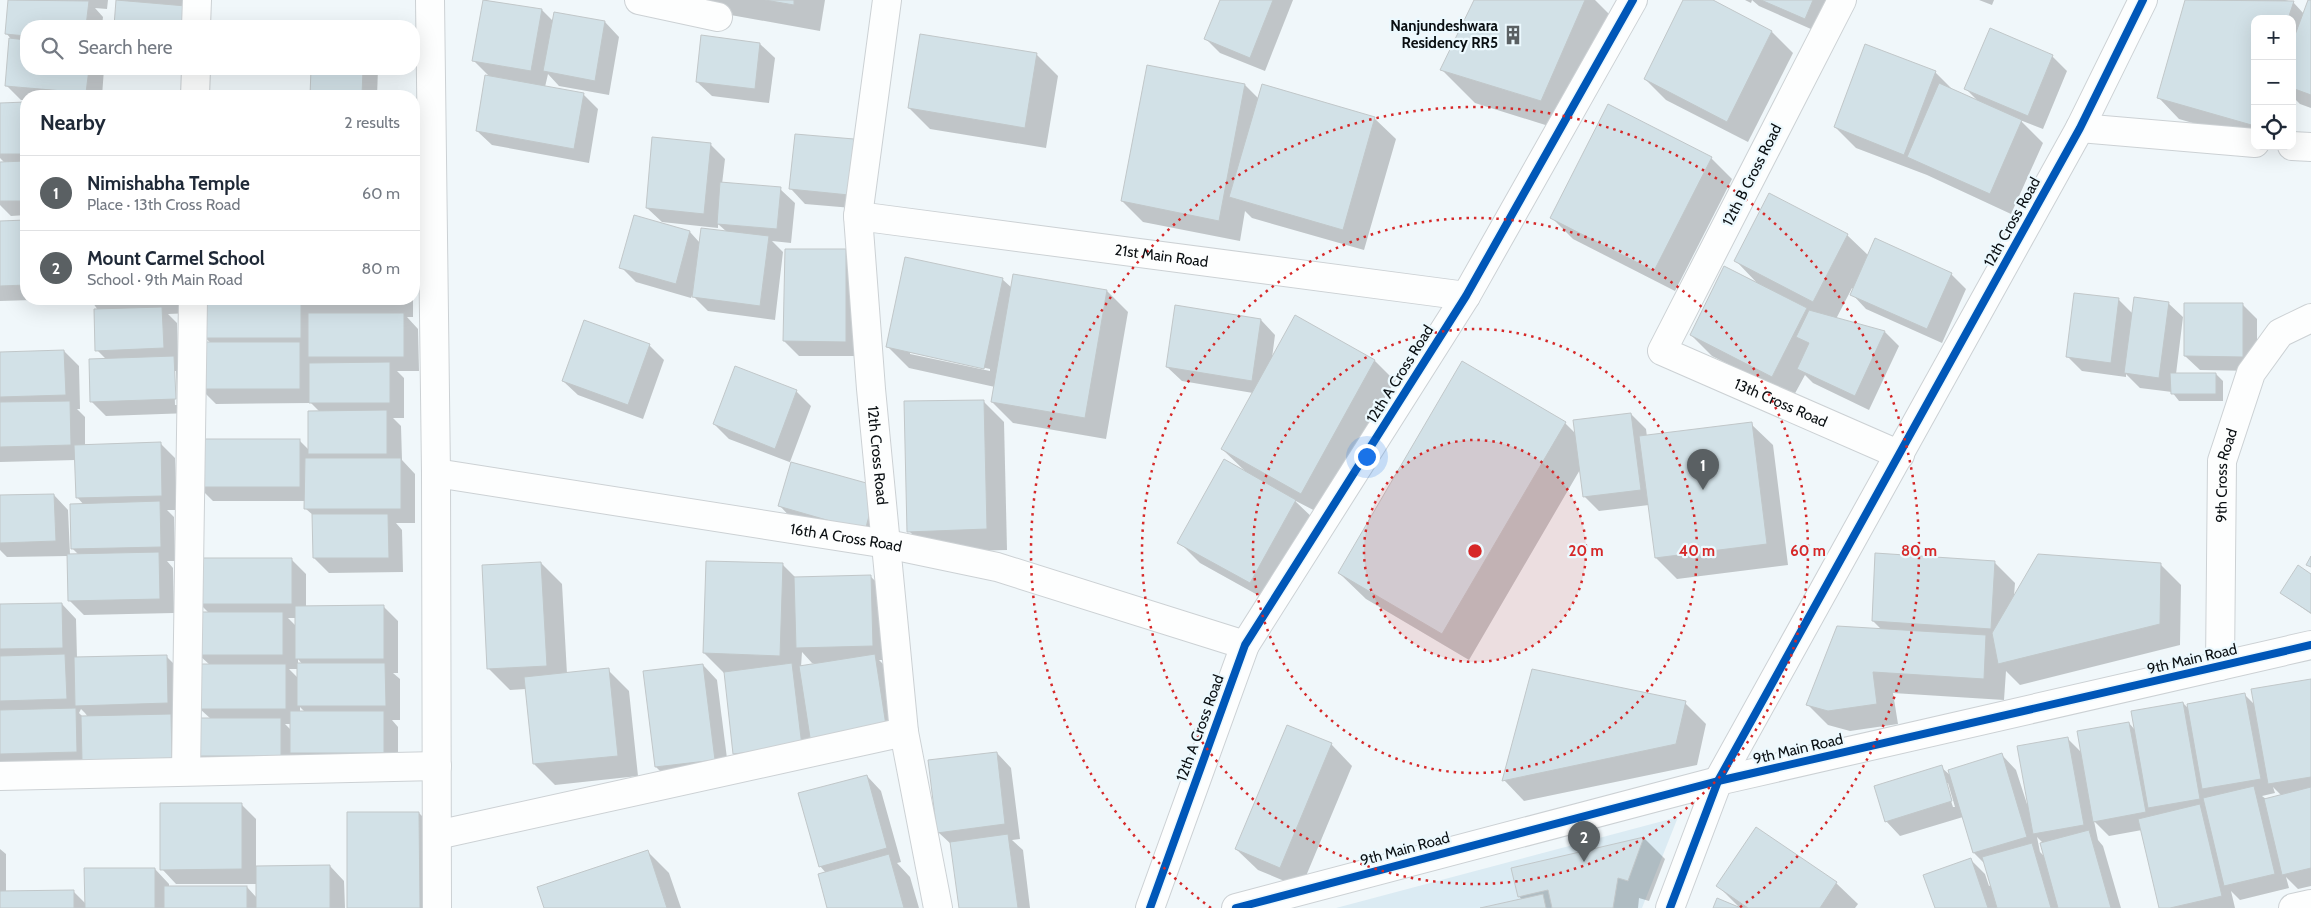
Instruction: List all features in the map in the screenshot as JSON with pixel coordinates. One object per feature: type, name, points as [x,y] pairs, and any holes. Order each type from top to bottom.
[{"type":"street","points":[[196,20],[197,0]]},
{"type":"street","points":[[430,0],[436,473],[437,908]]},
{"type":"street","points":[[639,0],[718,17]]},
{"type":"street","name":"12th Cross Road","points":[[887,0],[858,216],[904,732],[938,908]]},
{"type":"street","name":"12th A Cross Road","points":[[1150,908],[1245,646],[1466,296],[1633,0]]},
{"type":"street","name":"12th B Cross Road","points":[[1662,351],[1842,0]]},
{"type":"street","name":"12th Cross Road","points":[[1670,908],[1718,782],[2080,128],[2143,0]]},
{"type":"street","points":[[195,90],[196,75]]},
{"type":"street","points":[[2080,128],[2251,142]]},
{"type":"street","points":[[2296,146],[2311,147]]},
{"type":"street","name":"21st Main Road","points":[[858,216],[1466,296]]},
{"type":"street","points":[[186,771],[193,305]]},
{"type":"street","name":"9th Cross Road","points":[[2220,666],[2222,461],[2251,374],[2280,333],[2311,318]]},
{"type":"street","name":"13th Cross Road","points":[[1662,351],[1900,454]]},
{"type":"street","name":"16th A Cross Road","points":[[436,473],[887,544],[997,567],[1245,646]]},
{"type":"street","name":"9th Main Road","points":[[1236,908],[1718,782],[2311,645]]},
{"type":"street","points":[[437,835],[904,732]]},
{"type":"street","points":[[0,776],[437,766]]},
{"type":"street","points":[[2293,908],[2311,904]]},
{"type":"shaded area","points":[[1678,817],[1642,908],[1336,908]]},
{"type":"building","points":[[8,0],[89,1],[87,20],[20,20],[20,35],[5,34]]},
{"type":"building","points":[[116,0],[186,6],[185,20],[114,20]]},
{"type":"building","points":[[483,0],[542,9],[531,71],[472,61]]},
{"type":"building","points":[[765,0],[794,0],[794,5]]},
{"type":"building","points":[[1220,0],[1273,0],[1250,58],[1204,39]]},
{"type":"building","name":"Nanjundeshwara Residency RR5","points":[[1474,0],[1585,0],[1541,101],[1440,70]]},
{"type":"building","points":[[1683,0],[1713,0],[1772,31],[1727,122],[1644,79]]},
{"type":"building","points":[[1761,0],[1813,0],[1805,19]]},
{"type":"building","points":[[2185,0],[2294,1],[2289,15],[2251,15],[2251,125],[2157,98]]},
{"type":"building","points":[[2308,0],[2311,0],[2311,95],[2296,89],[2296,32]]},
{"type":"building","points":[[554,12],[605,21],[595,81],[543,71]]},
{"type":"building","points":[[1990,28],[2053,55],[2028,116],[1964,89]]},
{"type":"building","points":[[920,34],[1037,53],[1025,128],[908,108]]},
{"type":"building","points":[[701,35],[760,43],[755,89],[696,82]]},
{"type":"building","points":[[9,38],[20,39],[20,75],[88,75],[86,90],[51,90],[5,86]]},
{"type":"building","points":[[1865,44],[1936,71],[1904,155],[1834,127]]},
{"type":"building","points":[[1147,65],[1245,84],[1219,221],[1121,201]]},
{"type":"building","points":[[311,75],[363,75],[362,90],[310,90]]},
{"type":"building","points":[[485,75],[584,93],[574,149],[476,131]]},
{"type":"building","points":[[1939,83],[2022,120],[1990,194],[1907,157]]},
{"type":"building","points":[[1262,84],[1375,117],[1343,230],[1229,197]]},
{"type":"building","points":[[20,102],[20,154],[0,154],[0,103]]},
{"type":"building","points":[[1608,104],[1712,157],[1654,271],[1550,218]]},
{"type":"building","points":[[795,134],[854,139],[849,195],[789,189]]},
{"type":"building","points":[[652,137],[711,143],[704,214],[646,208]]},
{"type":"building","points":[[20,161],[20,201],[0,201],[0,162]]},
{"type":"building","points":[[720,182],[781,187],[777,229],[717,224]]},
{"type":"building","points":[[1769,193],[1848,234],[1813,302],[1734,261]]},
{"type":"building","points":[[634,215],[690,231],[676,284],[619,268]]},
{"type":"building","points":[[20,220],[20,285],[0,286],[0,221]]},
{"type":"building","points":[[701,228],[769,236],[760,306],[692,297]]},
{"type":"building","points":[[1875,238],[1952,273],[1927,329],[1850,295]]},
{"type":"building","points":[[785,249],[846,249],[846,342],[783,341]]},
{"type":"building","points":[[905,257],[1003,278],[984,369],[886,347]]},
{"type":"building","points":[[1724,266],[1807,308],[1772,377],[1690,335]]},
{"type":"building","points":[[1013,274],[1107,290],[1085,418],[991,402]]},
{"type":"building","points":[[2074,293],[2119,298],[2111,363],[2066,357]]},
{"type":"building","points":[[2134,297],[2169,302],[2159,378],[2124,373]]},
{"type":"building","points":[[2184,303],[2243,303],[2243,357],[2184,356]]},
{"type":"building","points":[[203,305],[301,305],[301,338],[203,338]]},
{"type":"building","points":[[1175,305],[1261,319],[1252,381],[1166,367]]},
{"type":"building","points":[[162,307],[164,348],[95,351],[94,309]]},
{"type":"building","points":[[1809,310],[1885,331],[1855,396],[1797,369],[1809,343],[1796,337]]},
{"type":"building","points":[[308,313],[404,313],[404,357],[308,357]]},
{"type":"building","points":[[1295,315],[1375,360],[1301,494],[1221,449]]},
{"type":"building","points":[[584,320],[650,344],[628,405],[562,381]]},
{"type":"building","points":[[199,342],[300,342],[300,389],[200,389]]},
{"type":"building","points":[[64,350],[66,395],[0,397],[0,352]]},
{"type":"building","points":[[174,356],[176,399],[90,402],[89,359]]},
{"type":"building","points":[[1462,361],[1566,422],[1442,634],[1338,573]]},
{"type":"building","points":[[390,362],[390,403],[309,403],[309,363]]},
{"type":"building","points":[[735,366],[797,390],[775,449],[713,424]]},
{"type":"building","points":[[2170,373],[2216,373],[2216,394],[2171,394]]},
{"type":"building","points":[[984,400],[987,529],[907,532],[904,401]]},
{"type":"building","points":[[70,401],[71,445],[0,447],[0,402]]},
{"type":"building","points":[[387,410],[387,454],[308,454],[308,411]]},
{"type":"building","points":[[1631,413],[1641,490],[1583,497],[1573,420]]},
{"type":"building","points":[[1752,422],[1767,544],[1655,558],[1639,436]]},
{"type":"building","points":[[197,439],[300,439],[300,487],[197,487]]},
{"type":"building","points":[[161,442],[162,496],[76,498],[74,445]]},
{"type":"building","points":[[305,458],[401,458],[401,509],[304,509]]},
{"type":"building","points":[[1224,459],[1296,500],[1250,583],[1177,543]]},
{"type":"building","points":[[791,462],[877,486],[865,531],[778,506]]},
{"type":"building","points":[[54,494],[56,541],[0,543],[0,495]]},
{"type":"building","points":[[160,501],[161,547],[71,549],[70,504]]},
{"type":"building","points":[[312,514],[388,514],[389,558],[313,558]]},
{"type":"building","points":[[159,552],[160,599],[68,601],[67,554]]},
{"type":"building","points":[[1875,553],[1995,561],[1991,629],[1872,621]]},
{"type":"building","points":[[2038,554],[2161,563],[2160,624],[1998,664],[1992,633]]},
{"type":"building","points":[[2311,556],[2311,567],[2306,565]]},
{"type":"building","points":[[199,558],[292,558],[292,604],[198,604]]},
{"type":"building","points":[[706,561],[783,563],[780,656],[703,653]]},
{"type":"building","points":[[541,562],[547,666],[487,669],[482,565]]},
{"type":"building","points":[[2298,565],[2311,574],[2311,613],[2280,593]]},
{"type":"building","points":[[871,575],[873,646],[796,648],[794,577]]},
{"type":"building","points":[[62,603],[63,648],[0,649],[0,604]]},
{"type":"building","points":[[384,605],[384,659],[295,659],[295,606]]},
{"type":"building","points":[[197,612],[283,612],[283,655],[198,655]]},
{"type":"building","points":[[1837,626],[1986,635],[1984,679],[1873,672],[1877,704],[1828,711],[1806,705]]},
{"type":"building","points":[[65,654],[67,699],[0,701],[0,656]]},
{"type":"building","points":[[875,654],[887,732],[811,744],[799,666]]},
{"type":"building","points":[[167,655],[168,703],[75,706],[74,657]]},
{"type":"building","points":[[297,663],[385,663],[386,706],[297,706]]},
{"type":"building","points":[[792,663],[802,746],[733,754],[724,672]]},
{"type":"building","points":[[199,664],[286,664],[286,709],[199,709]]},
{"type":"building","points":[[703,664],[715,760],[655,767],[643,671]]},
{"type":"building","points":[[609,668],[618,756],[533,764],[524,677]]},
{"type":"building","points":[[1532,669],[1686,701],[1676,744],[1502,781]]},
{"type":"building","points":[[2311,679],[2311,777],[2268,784],[2251,689]]},
{"type":"building","points":[[2245,693],[2261,779],[2202,789],[2187,704]]},
{"type":"building","points":[[2183,702],[2200,799],[2148,808],[2131,711]]},
{"type":"building","points":[[76,708],[77,752],[0,754],[0,710]]},
{"type":"building","points":[[290,711],[384,711],[384,753],[290,753]]},
{"type":"building","points":[[171,714],[172,758],[82,761],[81,716]]},
{"type":"building","points":[[193,718],[281,718],[281,756],[193,756]]},
{"type":"building","points":[[2129,722],[2146,812],[2093,822],[2077,731]]},
{"type":"building","points":[[1287,725],[1332,743],[1280,868],[1235,849]]},
{"type":"building","points":[[2068,737],[2084,825],[2033,834],[2017,746]]},
{"type":"building","points":[[997,752],[1005,824],[937,833],[928,760]]},
{"type":"building","points":[[2002,753],[2027,837],[1973,853],[1948,770]]},
{"type":"building","points":[[1942,765],[1952,801],[1885,822],[1874,786]]},
{"type":"building","points":[[867,775],[887,848],[819,867],[798,793]]},
{"type":"building","points":[[2254,786],[2275,874],[2224,886],[2203,798]]},
{"type":"building","points":[[2311,787],[2311,868],[2282,875],[2264,799]]},
{"type":"building","points":[[160,803],[242,803],[242,869],[160,870]]},
{"type":"building","points":[[2200,804],[2222,896],[2170,908],[2159,908],[2138,819]]},
{"type":"building","points":[[347,812],[419,812],[420,908],[347,908]]},
{"type":"building","points":[[1756,827],[1837,882],[1820,908],[1748,908],[1716,886]]},
{"type":"building","points":[[2089,830],[2111,908],[2058,908],[2040,843]]},
{"type":"building","points":[[1008,834],[1018,908],[959,908],[950,842]]},
{"type":"building","points":[[1644,837],[1628,881],[1618,878],[1613,908],[1552,908],[1548,890],[1518,897],[1511,868]]},
{"type":"building","points":[[2032,843],[2051,908],[1997,908],[1982,857]]},
{"type":"building","points":[[648,850],[667,908],[544,908],[537,887]]},
{"type":"building","points":[[889,854],[904,908],[827,908],[818,874]]},
{"type":"building","points":[[1971,858],[1988,908],[1935,908],[1923,875]]},
{"type":"building","points":[[330,865],[330,908],[256,908],[256,866]]},
{"type":"building","points":[[84,868],[155,868],[155,908],[85,908]]},
{"type":"building","points":[[164,886],[247,886],[247,908],[164,908]]},
{"type":"building","points":[[74,890],[74,908],[0,908],[0,891]]},
{"type":"building","points":[[1543,894],[1546,908],[1480,908]]},
{"type":"building","points":[[1717,898],[1741,908],[1713,908]]},
{"type":"cycle path","points":[[1150,908],[1245,645],[1466,296],[1633,0]]},
{"type":"cycle path","points":[[1670,908],[1718,781],[2080,128],[2143,0]]},
{"type":"cycle path","points":[[1236,908],[1718,781],[2311,645]]},
{"type":"place","name":"Nanjundeshwara Residency RR5","points":[[1513,35]]},
{"type":"place","name":"Nimishabha Temple","points":[[1703,490]]},
{"type":"place","name":"Mount Carmel School","points":[[1584,862]]}]
